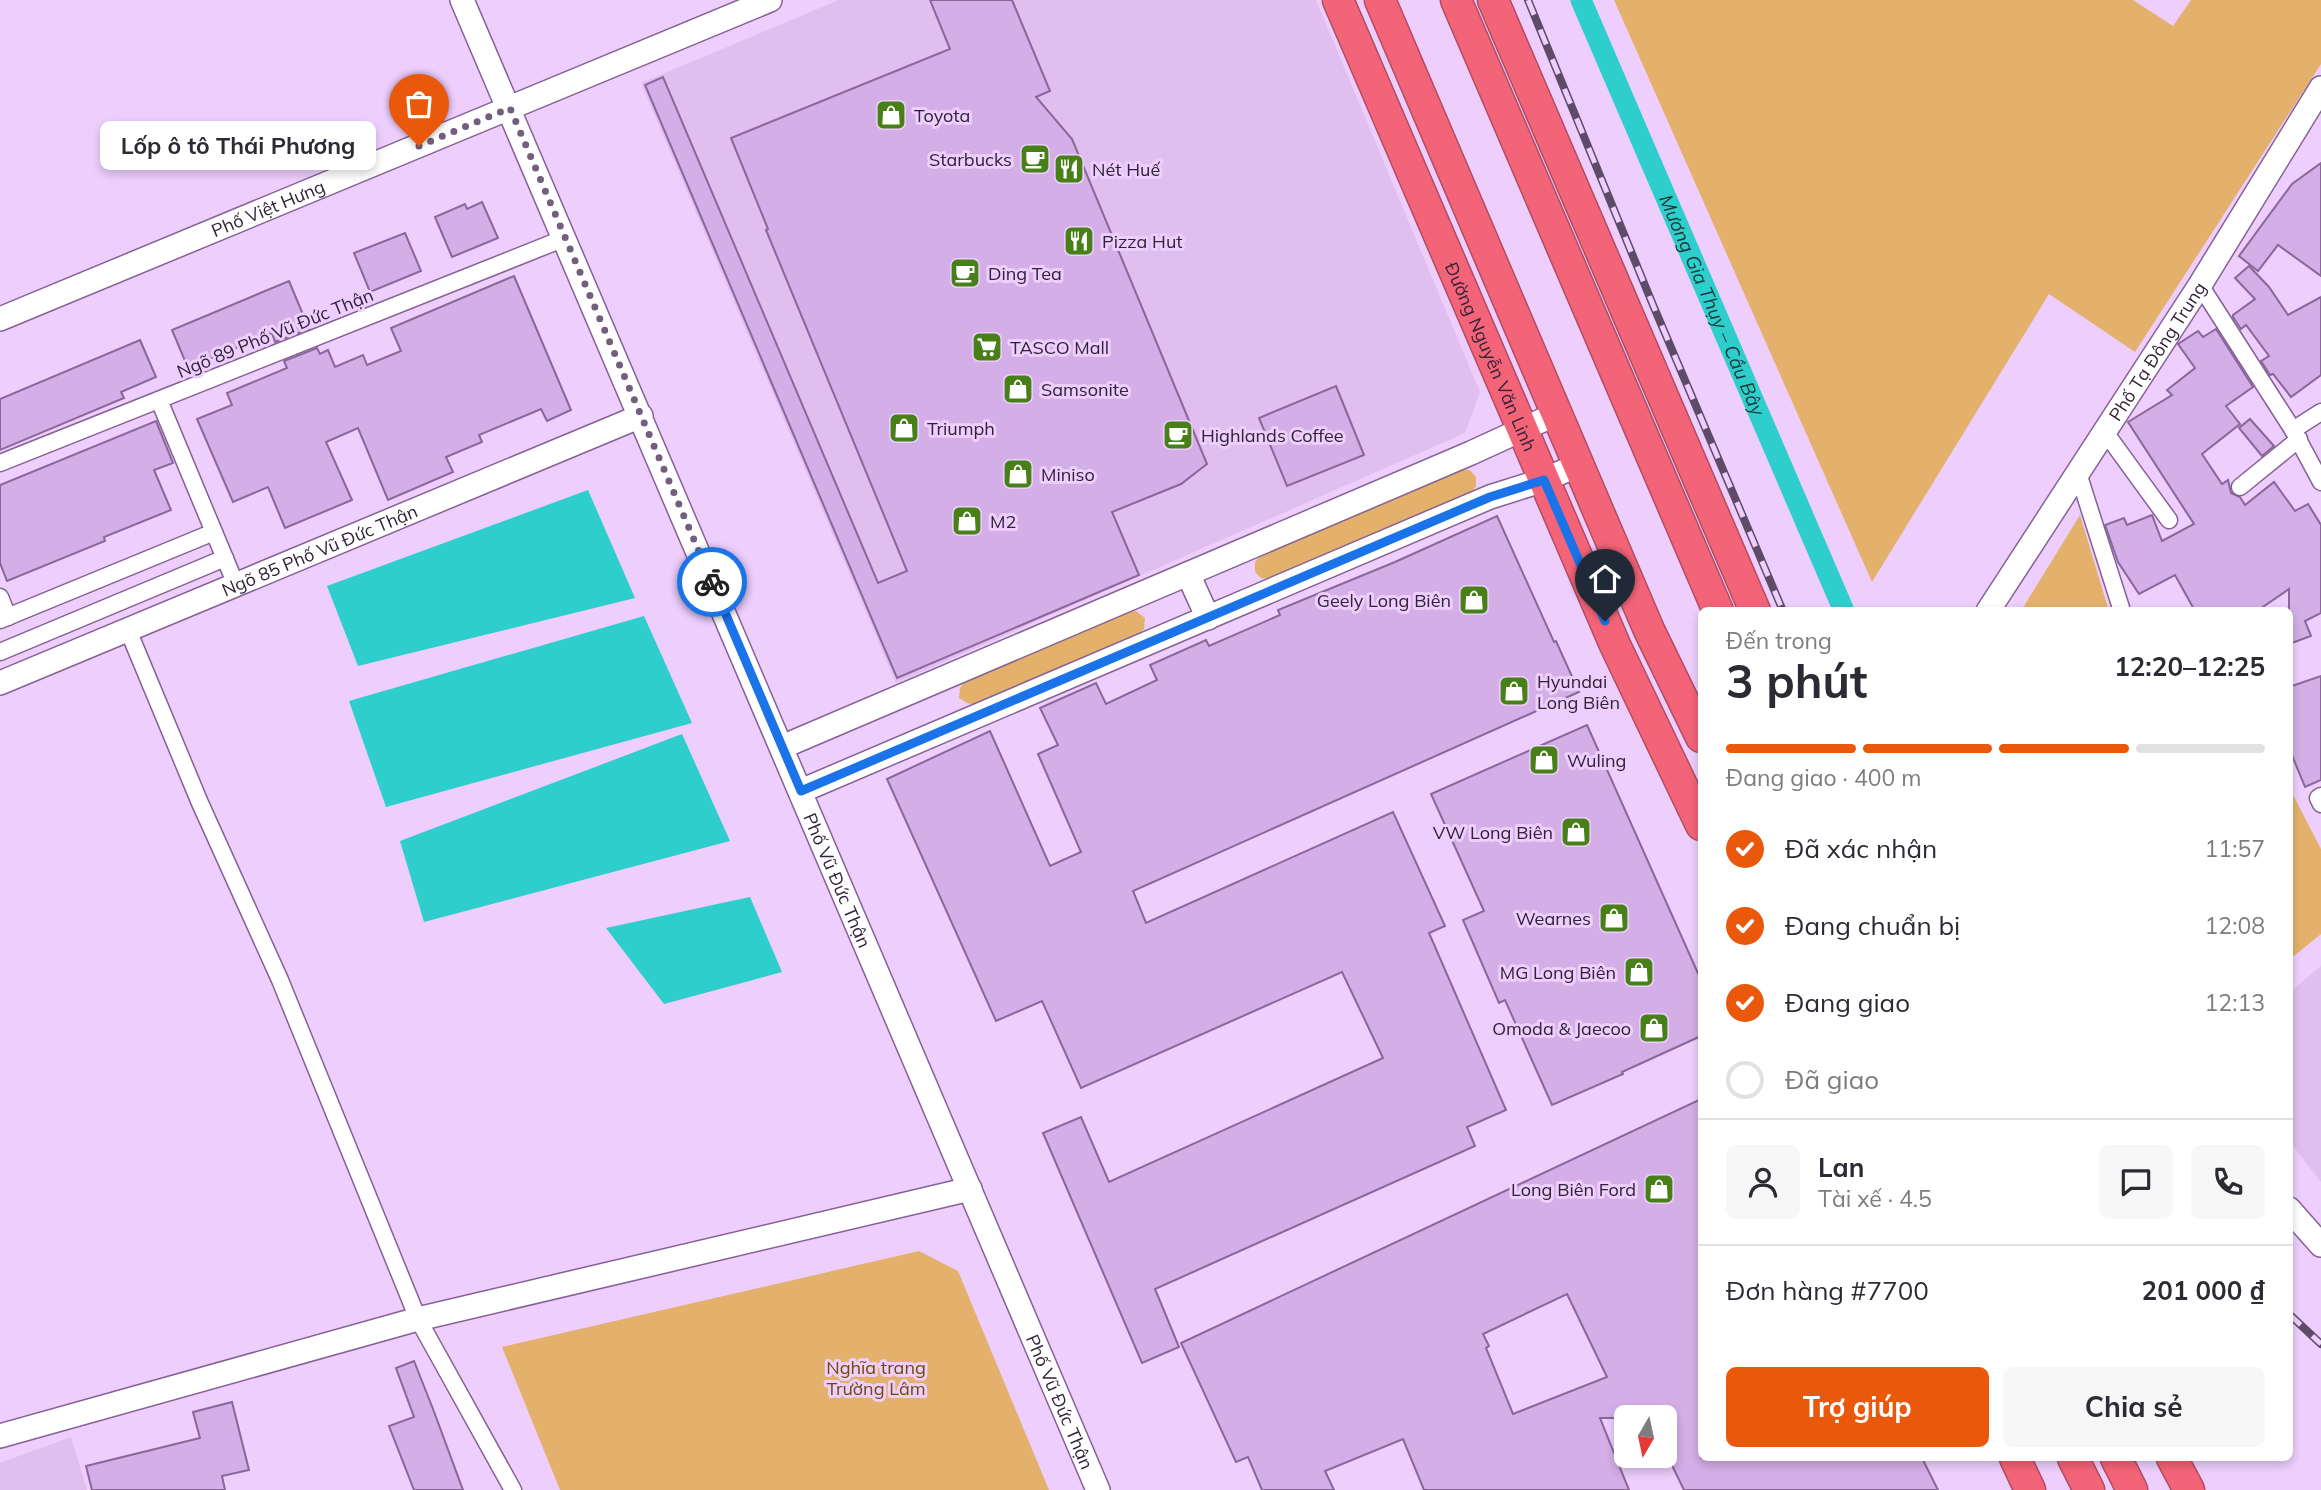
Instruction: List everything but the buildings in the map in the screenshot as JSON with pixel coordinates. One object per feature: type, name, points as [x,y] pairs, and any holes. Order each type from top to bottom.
[{"type":"highway","name":"Đường Nguyễn Văn Linh","points":[[1338,0],[1615,645],[1698,819]]},
{"type":"highway","points":[[1380,0],[1649,630],[1698,735]]},
{"type":"highway","points":[[1456,0],[1716,607]]},
{"type":"highway","points":[[1493,0],[1753,607]]},
{"type":"highway","points":[[1512,130],[1544,120]]},
{"type":"highway","points":[[2016,1461],[2031,1490]]},
{"type":"highway","points":[[2074,1461],[2089,1490]]},
{"type":"highway","points":[[2118,1461],[2132,1490]]},
{"type":"highway","points":[[2174,1461],[2189,1490]]},
{"type":"street","name":"Phố Vũ Đức Thận","points":[[462,0],[1098,1490]]},
{"type":"street","name":"Phố Việt Hưng","points":[[0,319],[770,0]]},
{"type":"street","name":"Phố Tạ Đông Trung","points":[[1991,607],[2200,285],[2321,88]]},
{"type":"street","name":"Ngõ 89 Phố Vũ Đức Thận","points":[[0,463],[565,238]]},
{"type":"street","points":[[2200,285],[2296,434],[2321,482]]},
{"type":"street","points":[[159,400],[236,585]]},
{"type":"street","points":[[2240,487],[2321,412]]},
{"type":"street","points":[[782,747],[1471,453],[1556,414]]},
{"type":"street","name":"Ngõ 85 Phố Vũ Đức Thận","points":[[0,683],[640,416]]},
{"type":"street","points":[[2105,432],[2169,520]]},
{"type":"street","points":[[801,791],[1490,497],[1544,480],[1578,465]]},
{"type":"street","points":[[2078,473],[2121,607]]},
{"type":"street","points":[[0,597],[4,619],[214,532]]},
{"type":"street","points":[[0,652],[225,558]]},
{"type":"street","points":[[1188,574],[1208,618]]},
{"type":"street","points":[[128,630],[200,803],[285,993],[418,1319],[513,1490]]},
{"type":"street","points":[[2321,796],[2318,798],[2321,804]]},
{"type":"street","points":[[0,1436],[418,1319],[970,1189]]},
{"type":"street","points":[[2293,1213],[2320,1243]]},
{"type":"shaded area","points":[[839,0],[1316,0],[1480,392],[1465,433],[896,683],[641,83]]},
{"type":"shaded area","points":[[588,490],[635,598],[358,666],[327,586]]},
{"type":"shaded area","points":[[644,616],[692,723],[386,807],[349,701]]},
{"type":"shaded area","points":[[682,734],[730,841],[424,922],[400,841]]},
{"type":"shaded area","points":[[750,897],[782,972],[664,1004],[606,928]]},
{"type":"shaded area","points":[[2321,966],[2321,1182],[2293,1146],[2293,990]]},
{"type":"shaded area","points":[[71,1437],[87,1490],[0,1490],[0,1463]]},
{"type":"green space","points":[[1614,0],[2133,0],[2173,26],[2191,0],[2321,0],[2321,64],[2135,352],[2049,294],[1872,582]]},
{"type":"green space","points":[[1461,469],[1470,470],[1476,477],[1476,486],[1471,494],[1271,579],[1261,578],[1255,572],[1255,562],[1261,555]]},
{"type":"green space","points":[[2080,515],[2108,607],[2023,607]]},
{"type":"green space","points":[[1136,611],[1145,618],[1144,629],[1136,637],[976,705],[959,698],[960,688],[966,680],[1126,612]]},
{"type":"green space","points":[[2293,795],[2321,849],[2321,934],[2293,957]]},
{"type":"green space","name":"Nghĩa trang Trường Lâm","points":[[919,1251],[958,1271],[1049,1490],[560,1490],[502,1347]]},
{"type":"waterway","name":"Mương Gia Thụy – Cầu Bây","points":[[1581,0],[1842,607]]},
{"type":"railway","points":[[1528,0],[1653,305],[1781,607]]},
{"type":"railway","points":[[2293,1318],[2321,1344]]},
{"type":"way so far","points":[[419,146],[510,108],[712,582]]},
{"type":"place","name":"Toyota","points":[[891,115]]},
{"type":"place","name":"Lốp ô tô Thái Phương","points":[[419,146]]},
{"type":"place","name":"Starbucks","points":[[1035,159]]},
{"type":"place","name":"Nét Huế","points":[[1069,169]]},
{"type":"place","name":"Pizza Hut","points":[[1079,241]]},
{"type":"place","name":"Ding Tea","points":[[965,273]]},
{"type":"place","name":"TASCO Mall","points":[[987,347]]},
{"type":"place","name":"Samsonite","points":[[1018,389]]},
{"type":"place","name":"Triumph","points":[[904,428]]},
{"type":"place","name":"Highlands Coffee","points":[[1178,435]]},
{"type":"place","name":"Miniso","points":[[1018,474]]},
{"type":"place","name":"M2","points":[[967,521]]},
{"type":"place","name":"Geely Long Biên","points":[[1474,600]]},
{"type":"place","name":"Hyundai Long Biên","points":[[1514,691]]},
{"type":"place","name":"Wuling","points":[[1544,760]]},
{"type":"place","name":"VW Long Biên","points":[[1576,832]]},
{"type":"place","name":"Wearnes","points":[[1614,918]]},
{"type":"place","name":"MG Long Biên","points":[[1639,972]]},
{"type":"place","name":"Omoda & Jaecoo","points":[[1654,1028]]},
{"type":"place","name":"Long Biên Ford","points":[[1659,1189]]},
{"type":"route","points":[[712,582],[801,791],[1490,497],[1544,480],[1605,621]]}]
